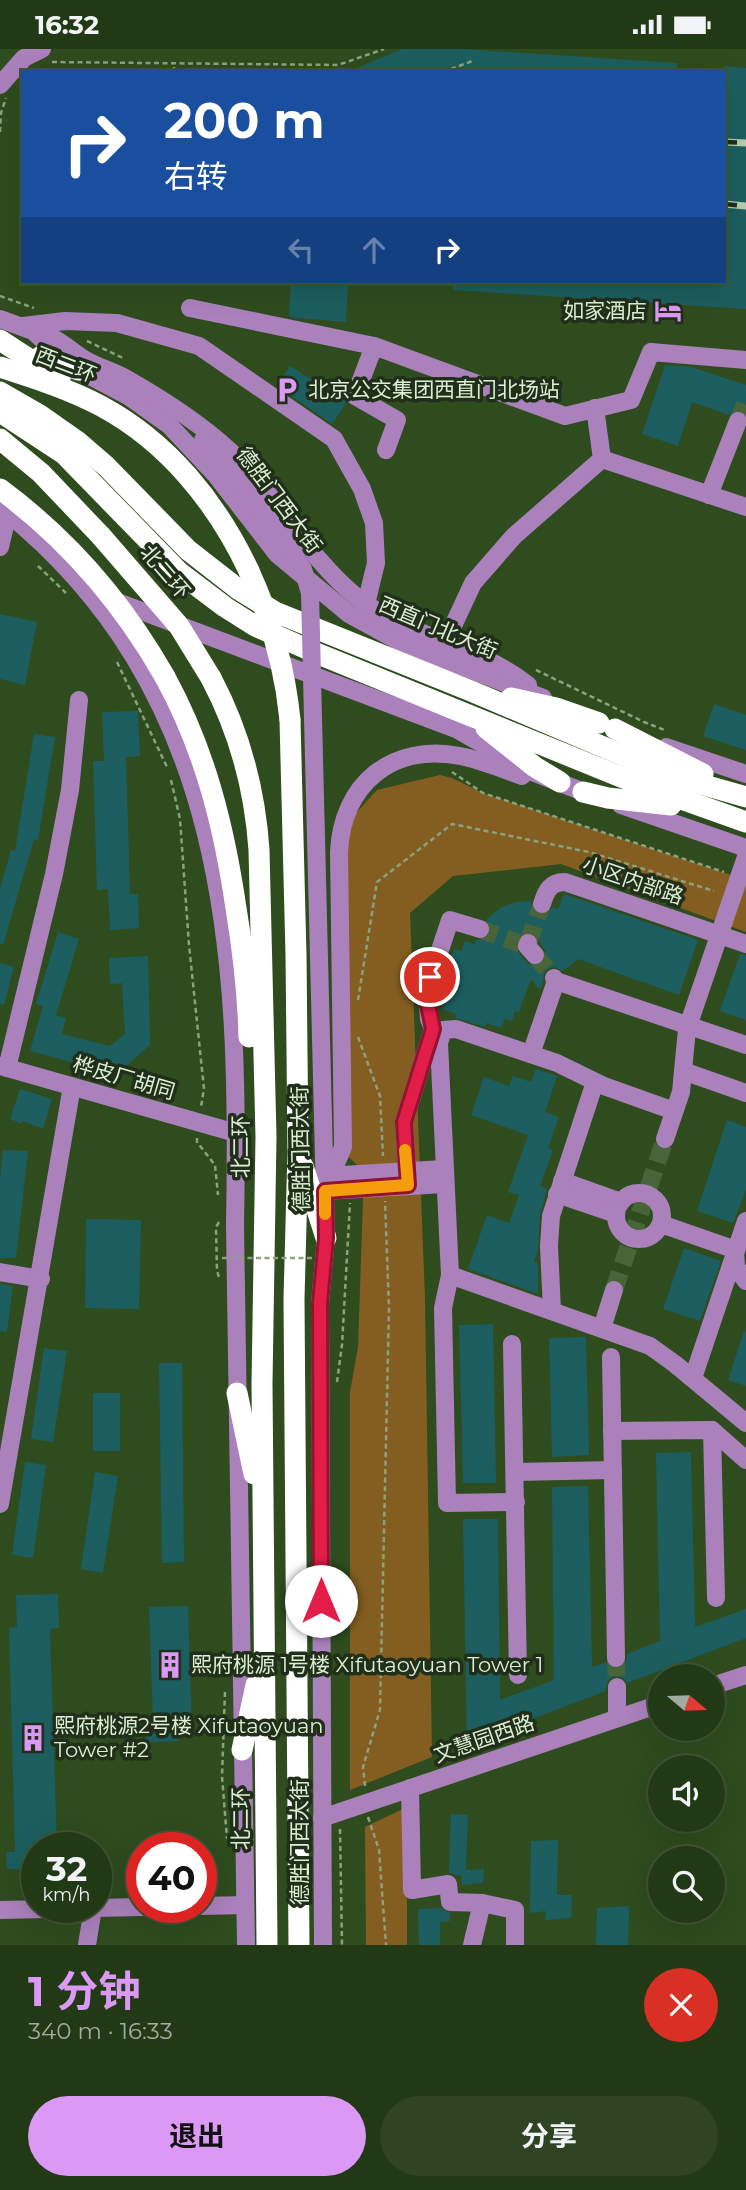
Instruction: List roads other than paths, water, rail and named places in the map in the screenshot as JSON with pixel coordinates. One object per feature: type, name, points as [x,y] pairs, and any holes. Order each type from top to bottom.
[{"type":"highway","points":[[0,339],[78,370]]},
{"type":"highway","points":[[0,339],[142,433],[188,477],[218,516],[250,571],[278,649],[290,720],[296,954],[298,1150],[294,1300],[299,1945]]},
{"type":"highway","name":"西二环","points":[[0,367],[74,393],[112,412]]},
{"type":"highway","points":[[0,392],[40,415],[85,447],[121,480],[188,550],[246,594],[304,625],[667,773],[746,796]]},
{"type":"highway","points":[[0,412],[64,454],[173,566],[234,614],[292,643],[631,781],[746,822]]},
{"type":"highway","name":"北二环","points":[[0,439],[41,473],[173,618],[211,678],[229,716],[251,786],[257,825],[266,1137],[262,1384],[267,1945]]},
{"type":"highway","points":[[0,489],[52,532],[90,570],[127,617],[165,677],[197,744],[223,832],[247,993],[250,1091],[266,1137]]},
{"type":"highway","points":[[463,688],[553,707],[607,726],[746,796]]},
{"type":"highway","points":[[464,712],[530,764],[560,782]]},
{"type":"highway","points":[[583,792],[724,814]]},
{"type":"highway","points":[[298,1150],[329,1248]]},
{"type":"highway","points":[[237,1394],[264,1521]]},
{"type":"highway","points":[[242,1750],[265,1645]]},
{"type":"street","points":[[4,90],[24,58],[44,56]]},
{"type":"street","points":[[190,308],[374,347],[565,416],[631,400],[651,352],[746,360]]},
{"type":"street","name":"西直门北大街","points":[[0,319],[38,334],[66,362],[128,396],[170,426],[215,474],[276,554],[349,614],[402,643],[607,726],[746,774]]},
{"type":"street","points":[[23,326],[65,321],[117,323],[200,346],[334,439],[362,489],[374,523],[376,563],[366,604]]},
{"type":"street","points":[[23,326],[48,335],[85,360],[124,377],[207,431],[239,459],[320,563],[366,604],[399,625],[505,669],[547,700]]},
{"type":"street","points":[[374,347],[355,396],[397,420],[386,450]]},
{"type":"street","name":"德胜门西大街","points":[[166,404],[232,473],[303,569],[310,593],[325,1183],[329,1248],[320,1303],[331,1815],[323,1945]]},
{"type":"street","points":[[595,408],[602,459]]},
{"type":"street","points":[[709,495],[738,421]]},
{"type":"street","points":[[445,643],[473,583],[514,536],[602,459]]},
{"type":"street","points":[[602,459],[746,507]]},
{"type":"street","points":[[0,547],[4,510]]},
{"type":"street","points":[[4,510],[49,549],[86,590],[131,652],[156,693],[182,752],[199,802],[215,876],[225,949],[236,1133],[237,1394],[246,1945]]},
{"type":"street","points":[[86,590],[456,729],[523,767],[583,792],[746,848]]},
{"type":"street","points":[[3,1067],[54,874],[70,790],[79,700]]},
{"type":"street","points":[[325,1183],[343,1147],[339,852],[345,817],[357,791],[370,777],[385,768],[410,758],[435,754],[460,756],[583,792]]},
{"type":"street","points":[[665,1139],[681,1092],[688,1025],[746,857]]},
{"type":"street","name":"小区内部路","points":[[542,904],[551,886],[566,882],[746,944]]},
{"type":"street","points":[[480,929],[450,920],[428,984],[427,1000],[434,1031],[450,1275],[443,1308],[447,1503],[516,1502]]},
{"type":"street","points":[[531,1054],[555,979],[746,1045]]},
{"type":"street","points":[[434,1031],[449,1028],[531,1054],[562,1065],[595,1082],[674,1111]]},
{"type":"street","points":[[408,1178],[404,1122],[434,1031]]},
{"type":"street","name":"桦皮厂胡同","points":[[3,1067],[236,1133]]},
{"type":"street","points":[[683,1071],[746,1093]]},
{"type":"street","points":[[552,1311],[549,1231],[560,1188],[595,1082]]},
{"type":"street","points":[[0,1504],[41,1279],[72,1086]]},
{"type":"street","points":[[325,1183],[444,1176]]},
{"type":"street","points":[[325,1183],[351,1189],[408,1178]]},
{"type":"street","points":[[560,1188],[619,1208]]},
{"type":"street","points":[[635,1193],[650,1196],[660,1206],[661,1224],[651,1236],[633,1238],[621,1231],[617,1222],[619,1208],[635,1193]]},
{"type":"street","points":[[746,1221],[736,1265],[746,1281]]},
{"type":"street","points":[[661,1224],[741,1244]]},
{"type":"street","points":[[694,1378],[741,1244]]},
{"type":"street","points":[[0,1272],[41,1279]]},
{"type":"street","points":[[450,1275],[653,1347],[746,1423]]},
{"type":"street","points":[[602,1328],[614,1290]]},
{"type":"street","points":[[512,1344],[518,1675]]},
{"type":"street","points":[[611,1357],[616,1658]]},
{"type":"street","points":[[612,1431],[712,1430],[746,1460]]},
{"type":"street","points":[[712,1430],[716,1598]]},
{"type":"street","points":[[515,1472],[613,1470]]},
{"type":"street","points":[[725,1682],[746,1675]]},
{"type":"street","points":[[617,1687],[617,1719]]},
{"type":"street","name":"文慧园西路","points":[[331,1815],[648,1708]]},
{"type":"street","points":[[410,1788],[412,1890],[448,1884],[450,1902],[482,1903],[514,1910],[515,1945]]},
{"type":"street","points":[[472,1945],[482,1903]]},
{"type":"street","points":[[217,1906],[245,1905]]},
{"type":"street","points":[[0,1910],[21,1910]]},
{"type":"street","points":[[87,1945],[91,1923]]},
{"type":"tunnel","points":[[738,421],[746,403]]},
{"type":"tunnel","points":[[528,943],[542,904]]},
{"type":"tunnel","points":[[480,929],[521,944]]},
{"type":"tunnel","points":[[535,955],[554,978]]},
{"type":"tunnel","points":[[614,1290],[665,1139]]},
{"type":"tunnel","points":[[616,1658],[617,1687]]},
{"type":"railway","points":[[726,142],[746,143]]},
{"type":"railway","points":[[726,204],[746,206]]},
{"type":"place","name":"如家酒店","points":[[668,311]]},
{"type":"place","name":"北京公交集团西直门北场站","points":[[287,390]]},
{"type":"place","name":"熙府桃源 1号楼 Xifutaoyuan Tower 1","points":[[170,1665]]},
{"type":"place","name":"熙府桃源2号楼 Xifutaoyuan Tower #2","points":[[33,1738]]}]
